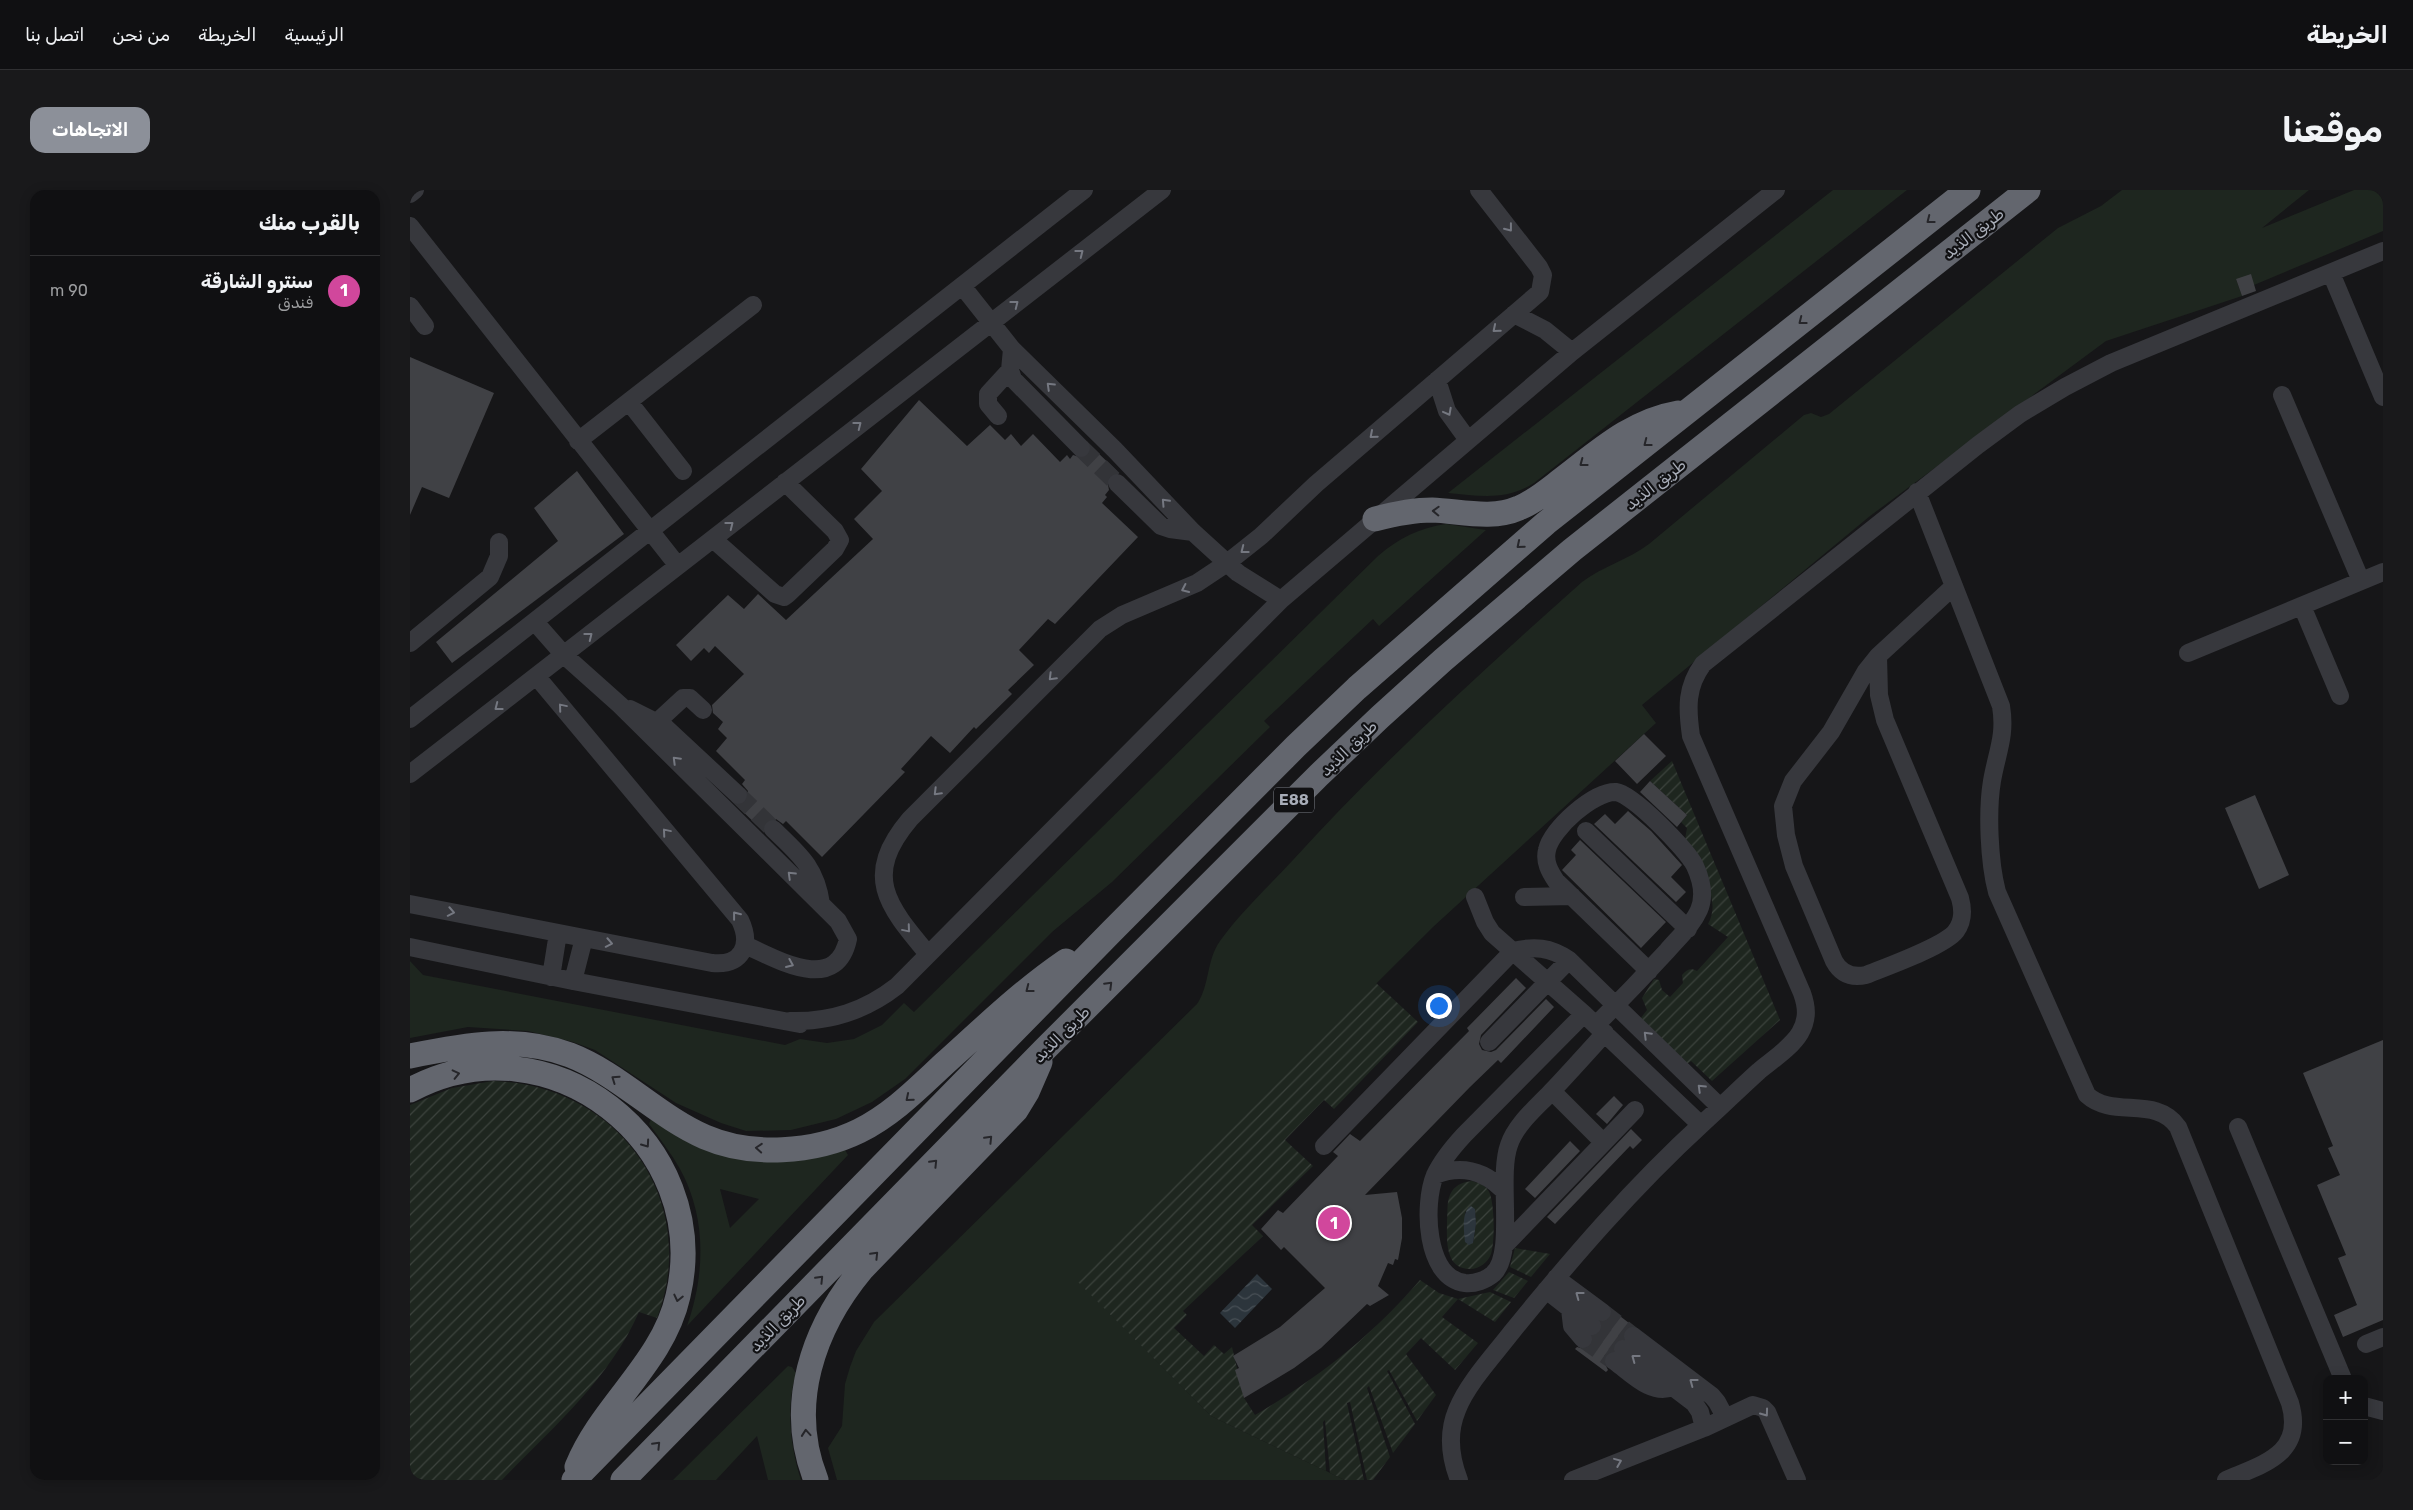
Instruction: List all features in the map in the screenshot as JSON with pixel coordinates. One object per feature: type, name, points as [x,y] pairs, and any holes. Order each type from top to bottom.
[{"type":"highway","name":"E88","points":[[573,1480],[1296,746],[1419,632],[1546,523],[1968,190]]},
{"type":"highway","name":"طريق الذيد","points":[[623,1480],[1044,1050],[1319,775],[1450,654],[1572,550],[2028,190]]},
{"type":"highway","points":[[1375,519],[1419,510],[1494,514],[1517,510],[1536,499],[1624,433],[1653,419],[1688,411]]},
{"type":"highway","points":[[410,1056],[486,1042],[521,1044],[549,1049],[569,1055],[606,1073],[705,1137],[727,1144],[765,1149],[817,1145],[859,1131],[902,1103],[1022,994],[1112,931]]},
{"type":"highway","points":[[816,1480],[807,1444],[804,1412],[807,1380],[812,1357],[826,1320],[842,1293],[862,1269],[1016,1110],[1037,1073],[1044,1050]]},
{"type":"highway","points":[[410,1090],[436,1079],[477,1070],[518,1070],[559,1079],[596,1097],[628,1122],[653,1154],[669,1184],[677,1210],[683,1252],[679,1294],[673,1315],[654,1352],[597,1428],[573,1480]]},
{"type":"street","points":[[410,194],[415,190]]},
{"type":"street","points":[[410,719],[1084,190]]},
{"type":"street","points":[[410,774],[1162,190]]},
{"type":"street","points":[[928,954],[897,917],[885,890],[886,860],[898,833],[1100,630],[1122,615],[1197,583],[1227,563],[1261,536],[1316,484],[1540,292],[1543,275],[1479,190]]},
{"type":"street","points":[[410,947],[551,977],[790,1021],[823,1020],[855,1012],[884,996],[909,974],[1282,600],[1572,352],[1776,190]]},
{"type":"street","points":[[410,226],[678,566]]},
{"type":"street","points":[[1459,1480],[1452,1462],[1450,1444],[1452,1426],[1457,1409],[1465,1394],[1551,1284],[1617,1210],[1701,1125],[1793,1042],[1805,1024],[1807,1014],[1802,993],[1697,752],[1688,719],[1689,688],[1695,675],[1713,655],[1917,492],[2020,414],[2065,387],[2112,363],[2383,251]]},
{"type":"street","points":[[2331,273],[2383,397]]},
{"type":"street","points":[[962,287],[1012,349],[1115,450],[1193,532],[1227,563],[1252,582],[1282,600]]},
{"type":"street","points":[[578,441],[753,305]]},
{"type":"street","points":[[410,306],[425,326]]},
{"type":"street","points":[[1514,314],[1545,330],[1572,352]]},
{"type":"street","points":[[1012,349],[1010,370],[1018,386],[1081,448]]},
{"type":"street","points":[[998,416],[988,404],[988,394],[1010,370]]},
{"type":"street","points":[[1437,380],[1447,411],[1468,440]]},
{"type":"street","points":[[2282,395],[2361,581]]},
{"type":"street","points":[[629,402],[682,471]]},
{"type":"street","points":[[713,539],[775,594],[784,597],[788,594],[834,550],[840,540],[835,530],[785,482]]},
{"type":"street","points":[[1117,484],[1161,526],[1193,532]]},
{"type":"street","points":[[1917,492],[1997,692],[2004,719],[2002,740],[1990,796],[1992,864],[1997,892],[2087,1095],[2094,1101],[2106,1106],[2162,1112],[2178,1127],[2290,1403],[2294,1425],[2292,1436],[2283,1450],[2270,1461],[2226,1480]]},
{"type":"street","points":[[410,643],[490,576],[497,564],[499,542]]},
{"type":"street","points":[[2188,653],[2383,572]]},
{"type":"street","points":[[1878,656],[1879,695],[1885,720],[1960,898],[1963,914],[1957,930],[1946,941],[1866,975],[1853,976],[1841,971],[1834,961],[1794,866],[1786,835],[1783,806],[1793,781],[1831,732],[1861,679],[1878,656],[1954,586]]},
{"type":"street","points":[[2302,606],[2340,696]]},
{"type":"street","points":[[535,622],[564,655],[620,705],[838,921],[848,939],[842,955],[829,967],[808,970],[796,967],[746,944]]},
{"type":"street","points":[[410,904],[723,964],[733,961],[746,944],[746,932],[740,920],[536,677]]},
{"type":"street","points":[[657,722],[683,698],[690,698],[703,710]]},
{"type":"street","points":[[620,705],[657,722],[738,795]]},
{"type":"street","points":[[1595,1024],[1548,1095],[1520,1125],[1509,1144],[1505,1156],[1502,1190],[1504,1245],[1500,1266],[1495,1272],[1481,1281],[1473,1283],[1457,1281],[1442,1270],[1434,1252],[1429,1207],[1435,1175],[1452,1148],[1464,1135],[1616,1004],[1648,971],[1688,928],[1700,908],[1702,893],[1700,878],[1694,864],[1637,802],[1618,792],[1603,794],[1589,801],[1550,839],[1546,850],[1550,872],[1648,971]]},
{"type":"street","points":[[773,829],[810,867],[816,879],[821,904]]},
{"type":"street","points":[[1586,831],[1688,928]]},
{"type":"street","points":[[1524,897],[1572,896]]},
{"type":"street","points":[[1475,897],[1485,922],[1492,933],[1595,1024],[1701,1125]]},
{"type":"street","points":[[551,977],[558,933]]},
{"type":"street","points":[[573,981],[584,938]]},
{"type":"street","points":[[1324,1146],[1513,951],[1537,947],[1548,949],[1569,960],[1720,1107]]},
{"type":"street","points":[[1489,1042],[1569,960]]},
{"type":"street","points":[[1548,1095],[1599,1146]]},
{"type":"street","points":[[1504,1245],[1636,1110]]},
{"type":"street","points":[[2238,1127],[2342,1375]]},
{"type":"street","points":[[1435,1175],[1459,1169],[1472,1170],[1494,1181],[1502,1190]]},
{"type":"street","points":[[1551,1284],[1593,1326],[1570,1309],[1551,1284]]},
{"type":"street","points":[[2366,1344],[2383,1337]]},
{"type":"street","points":[[1704,1428],[1703,1419],[1698,1407],[1623,1349],[1712,1396],[1725,1418]]},
{"type":"street","points":[[1573,1480],[1704,1428],[1748,1406],[1759,1405],[1767,1412],[1782,1442],[1797,1480]]},
{"type":"street","points":[[2368,1407],[2383,1410]]},
{"type":"shaded area","points":[[1833,190],[1907,190],[1534,483],[1524,489],[1503,495],[1482,496],[1448,493]]},
{"type":"shaded area","points":[[2122,190],[2309,190],[2262,228],[2354,190],[2383,190],[2383,231],[2254,285],[2236,279],[2242,296],[2106,341],[1870,516],[1642,705],[1656,723],[1433,927],[1078,1281],[1211,1416],[1345,1480],[837,1480],[828,1448],[842,1426],[845,1384],[850,1367],[856,1351],[874,1322],[1197,1004],[1204,989],[1212,957],[1228,930],[1362,787],[1470,683],[1582,582],[1649,544],[1804,415],[1811,413],[1821,417],[1829,414],[2058,228],[2101,206]]},
{"type":"shaded area","points":[[1446,524],[1486,530],[1379,626],[1373,619],[1264,721],[1270,727],[1112,882],[1052,932],[905,1079],[872,1102],[836,1119],[791,1130],[746,1131],[721,1123],[676,1103],[595,1050],[573,1042],[528,1031],[468,1027],[410,1038],[410,961],[423,975],[785,1045],[800,1039],[827,1043],[854,1039],[882,1025],[904,1003],[914,1012],[1378,556],[1410,535],[1427,528]]},
{"type":"shaded area","points":[[1672,761],[1780,1020],[1712,1081],[1691,1061],[1687,1064],[1640,1019],[1647,1010],[1642,998],[1654,979],[1659,980],[1662,990],[1670,997],[1683,983],[1682,975],[1689,970],[1697,971],[1728,937],[1708,924],[1712,914],[1710,893],[1701,873],[1684,845],[1687,828],[1681,822],[1687,815],[1650,781]]},
{"type":"shaded area","points":[[1376,983],[1418,1022],[1334,1109],[1324,1100],[1285,1140],[1313,1166],[1252,1225],[1263,1236],[1183,1311],[1187,1315],[1174,1328],[1204,1356],[1214,1345],[1224,1354],[1232,1347],[1244,1398],[1255,1415],[1301,1386],[1343,1355],[1383,1320],[1420,1280],[1439,1293],[1458,1299],[1442,1317],[1478,1343],[1455,1370],[1421,1338],[1406,1354],[1436,1395],[1417,1421],[1389,1370],[1387,1371],[1415,1424],[1393,1453],[1369,1386],[1367,1388],[1390,1457],[1373,1480],[1367,1480],[1350,1402],[1347,1403],[1364,1480],[1345,1480],[1330,1473],[1325,1420],[1323,1422],[1326,1471],[1211,1416],[1077,1281]]},
{"type":"shaded area","points":[[493,1081],[537,1087],[577,1103],[611,1126],[638,1156],[658,1192],[668,1232],[668,1274],[657,1318],[639,1312],[627,1337],[596,1381],[502,1480],[410,1480],[410,1105],[452,1088]]},
{"type":"shaded area","points":[[651,1119],[672,1130],[845,1150],[848,1155],[687,1326],[693,1307],[700,1267],[699,1227],[689,1188],[680,1169],[649,1124]],"holes":[[[720,1189],[759,1199],[730,1228]]]},
{"type":"shaded area","points":[[1472,1181],[1485,1186],[1488,1190],[1492,1202],[1494,1221],[1490,1257],[1480,1266],[1470,1269],[1462,1268],[1451,1259],[1447,1236],[1450,1194],[1458,1185]],"holes":[[[1475,1209],[1476,1224],[1473,1243],[1465,1242],[1465,1212]]]},
{"type":"shaded area","points":[[1515,1248],[1550,1254],[1531,1277],[1510,1267]]},
{"type":"shaded area","points":[[1509,1272],[1528,1281],[1514,1298],[1493,1290]]},
{"type":"shaded area","points":[[1490,1292],[1511,1302],[1495,1322],[1458,1299]]},
{"type":"shaded area","points":[[788,1366],[792,1367],[796,1373],[790,1413],[794,1454],[801,1480],[768,1480],[757,1436],[716,1480],[673,1480]]},
{"type":"water","points":[[1471,1206],[1475,1209],[1476,1224],[1473,1243],[1469,1245],[1465,1242],[1464,1217]]},
{"type":"water","points":[[1257,1274],[1272,1289],[1235,1328],[1220,1313]]},
{"type":"building","points":[[2251,274],[2256,291],[2242,296],[2236,279]]},
{"type":"building","points":[[410,357],[494,393],[449,498],[422,487],[410,515]]},
{"type":"building","points":[[919,400],[967,446],[990,425],[1005,440],[1011,434],[1021,446],[1033,434],[1060,462],[1067,455],[1070,459],[1073,455],[1083,458],[1089,455],[1091,449],[1096,451],[1117,471],[1107,480],[1109,490],[1105,495],[1107,497],[1102,503],[1138,537],[1055,624],[1048,619],[1019,650],[1034,665],[1008,690],[1012,694],[976,729],[974,727],[950,753],[931,736],[901,769],[905,772],[822,857],[786,821],[783,824],[776,819],[770,819],[765,822],[763,831],[736,805],[745,803],[748,798],[748,791],[742,784],[745,780],[716,751],[727,738],[718,729],[723,722],[713,713],[712,705],[744,674],[715,646],[709,653],[704,648],[691,661],[676,645],[728,595],[744,609],[758,594],[786,620],[873,539],[854,519],[882,491],[861,469]]},
{"type":"building","points":[[577,471],[624,534],[452,663],[436,642],[558,541],[534,508]]},
{"type":"building","points":[[1644,734],[1666,756],[1637,784],[1615,761]]},
{"type":"building","points":[[1650,781],[1687,815],[1677,827],[1640,792]]},
{"type":"building","points":[[2255,795],[2289,875],[2259,889],[2225,808]]},
{"type":"building","points":[[1628,811],[1651,831],[1682,865],[1671,877],[1686,892],[1676,902],[1594,824],[1605,814],[1615,824]]},
{"type":"building","points":[[1580,840],[1666,922],[1641,948],[1562,870],[1576,855],[1571,850]]},
{"type":"building","points":[[1516,978],[1526,988],[1481,1035],[1479,1044],[1482,1050],[1491,1052],[1496,1050],[1546,999],[1554,1007],[1501,1063],[1498,1060],[1470,1087],[1365,1195],[1397,1192],[1402,1218],[1402,1238],[1398,1260],[1395,1259],[1393,1265],[1388,1263],[1378,1286],[1389,1295],[1370,1306],[1367,1304],[1321,1348],[1294,1368],[1244,1398],[1235,1370],[1239,1368],[1233,1356],[1280,1327],[1325,1288],[1284,1247],[1281,1250],[1261,1229],[1278,1210],[1283,1213],[1338,1156],[1333,1152],[1350,1134],[1360,1141],[1469,1031],[1467,1028]]},
{"type":"building","points":[[2383,1040],[2383,1320],[2343,1337],[2334,1315],[2357,1305],[2338,1258],[2346,1255],[2317,1185],[2340,1175],[2328,1148],[2333,1146],[2303,1073]]},
{"type":"building","points":[[1614,1096],[1623,1105],[1607,1124],[1596,1114]]},
{"type":"building","points":[[1631,1129],[1642,1140],[1633,1149],[1630,1146],[1555,1224],[1547,1217]]},
{"type":"building","points":[[1570,1141],[1580,1151],[1535,1198],[1525,1189]]},
{"type":"building","points":[[1612,1310],[1633,1326],[1625,1329],[1623,1339],[1615,1342],[1613,1351],[1605,1355],[1603,1360],[1608,1370],[1606,1372],[1575,1349],[1577,1347],[1584,1349],[1590,1347],[1593,1336],[1601,1332],[1602,1322],[1611,1318]]},
{"type":"tunnel","points":[[1081,448],[1117,483]]},
{"type":"tunnel","points":[[738,795],[773,829]]},
{"type":"tunnel","points":[[1602,1312],[1633,1336]]},
{"type":"tunnel","points":[[1592,1326],[1623,1349]]},
{"type":"tunnel","points":[[1583,1339],[1614,1361]]},
{"type":"place","name":"سنترو الشارقة","points":[[1334,1223]]}]
